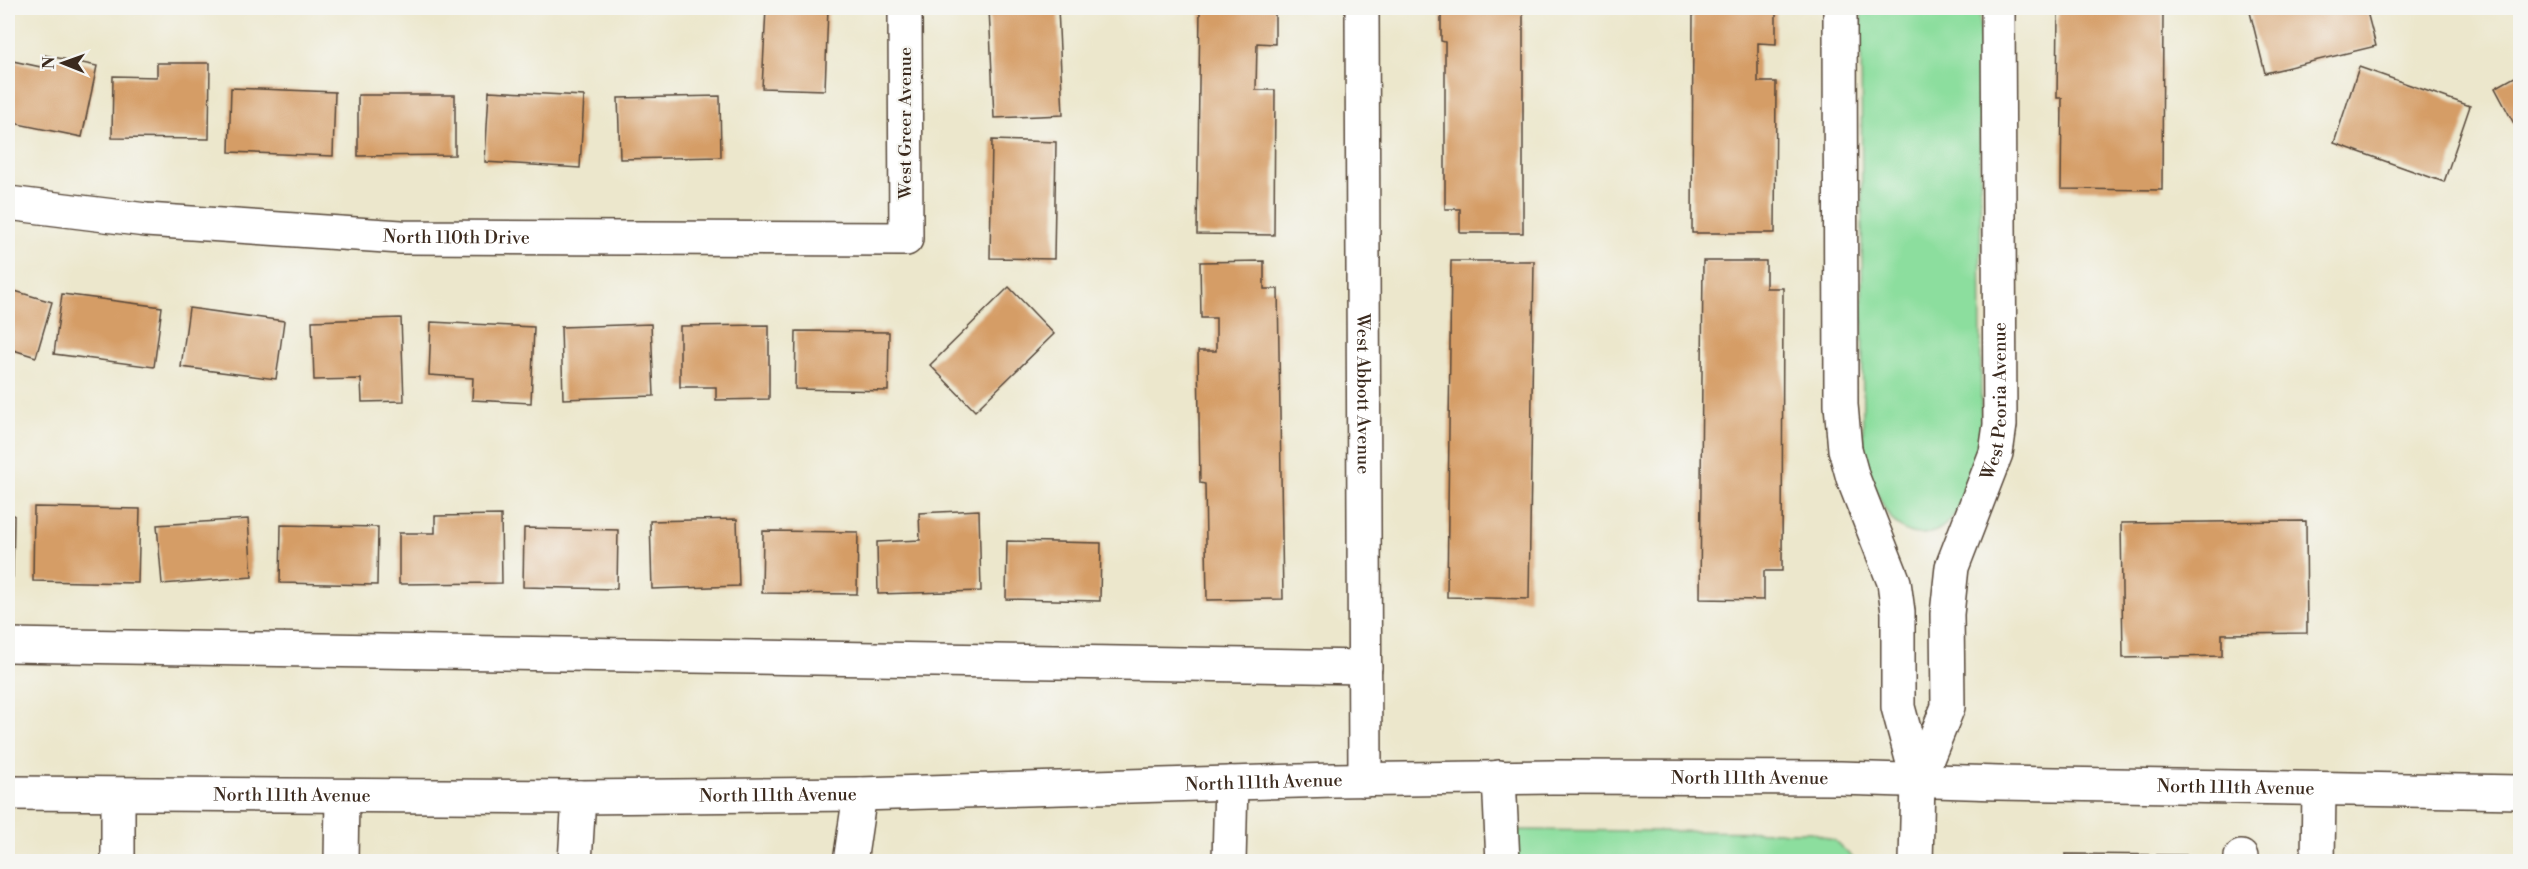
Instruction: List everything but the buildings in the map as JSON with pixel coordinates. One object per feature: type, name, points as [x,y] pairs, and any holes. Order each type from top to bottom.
[{"type":"street","name":"West Greer Avenue","points":[[905,8],[906,240]]},
{"type":"street","name":"West Abbott Avenue","points":[[1362,8],[1365,780]]},
{"type":"street","name":"West Peoria Avenue","points":[[1840,8],[1840,405],[1845,449],[1853,478],[1894,582],[1898,612],[1898,707],[1918,781],[1916,861]]},
{"type":"street","name":"West Peoria Avenue","points":[[1918,781],[1948,707],[1947,614],[1952,567],[1995,453],[2000,425],[1998,8]]},
{"type":"street","name":"North 110th Drive","points":[[8,203],[146,220],[401,237],[906,240]]},
{"type":"street","points":[[8,645],[1365,668]]},
{"type":"street","points":[[1499,777],[1503,861]]},
{"type":"street","name":"North 111th Avenue","points":[[8,793],[579,797],[860,794],[1499,777],[1840,778],[2520,792]]},
{"type":"street","points":[[1229,861],[1231,783]]},
{"type":"street","points":[[2318,861],[2319,789]]},
{"type":"street","points":[[850,861],[860,794]]},
{"type":"street","points":[[118,795],[118,861]]},
{"type":"street","points":[[341,861],[342,796]]},
{"type":"street","points":[[575,861],[579,797]]},
{"type":"green space","points":[[1861,8],[1980,8],[1981,440],[1970,483],[1956,513],[1943,527],[1925,534],[1908,532],[1897,525],[1888,513],[1874,484],[1863,441]]},
{"type":"green space","points":[[1510,830],[1812,832],[1835,841],[1856,861],[1515,861]]}]
